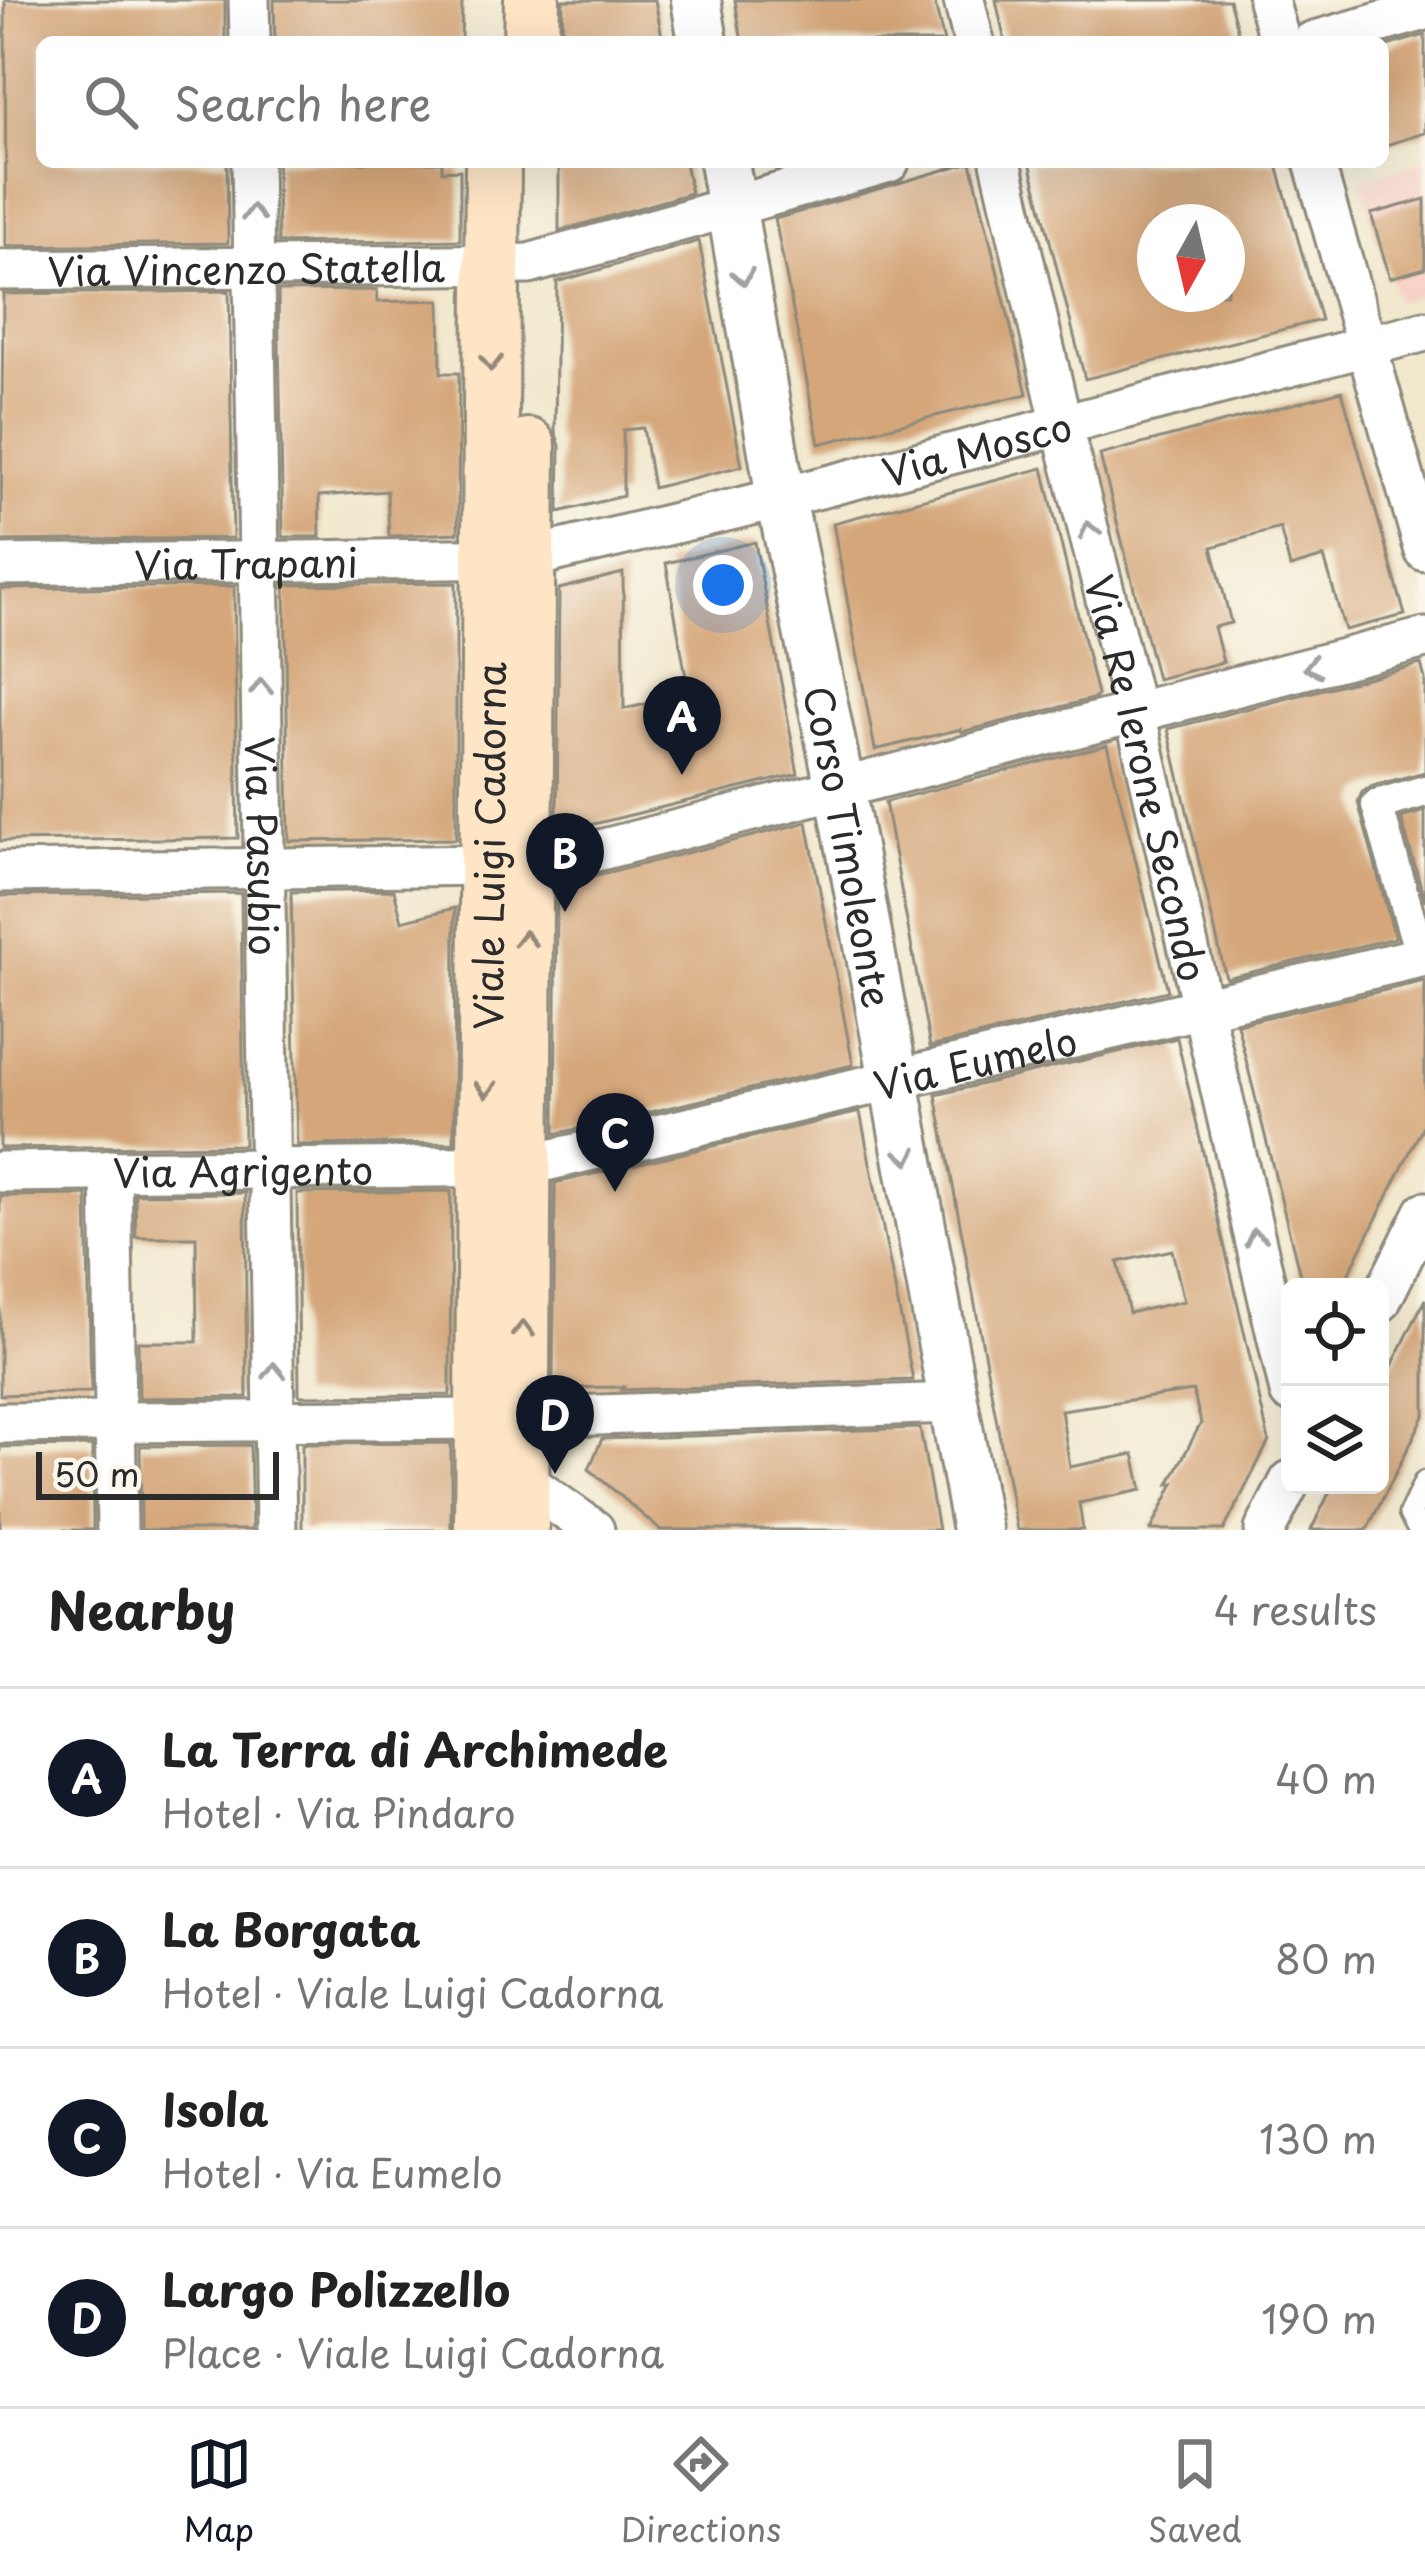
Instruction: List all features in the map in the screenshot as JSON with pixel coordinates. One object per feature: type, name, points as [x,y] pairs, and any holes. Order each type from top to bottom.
[{"type":"main road","points":[[494,36],[495,0]]},
{"type":"main road","points":[[531,36],[532,0]]},
{"type":"main road","name":"Viale Luigi Cadorna","points":[[494,168],[510,265],[502,1504]]},
{"type":"main road","name":"Viale Luigi Cadorna","points":[[510,265],[529,168]]},
{"type":"street","points":[[249,0],[250,36]]},
{"type":"street","points":[[696,0],[702,36]]},
{"type":"street","points":[[964,0],[973,36]]},
{"type":"street","points":[[1268,0],[1278,36]]},
{"type":"street","points":[[1333,36],[1425,10]]},
{"type":"street","name":"Via Pasubio","points":[[252,168],[276,1530]]},
{"type":"street","name":"Via Vincenzo Statella","points":[[0,270],[510,265],[728,184],[845,168]]},
{"type":"street","name":"Via Re Ierone Secondo","points":[[1002,168],[1062,426],[1136,712],[1289,1386]]},
{"type":"street","points":[[1316,168],[1425,551]]},
{"type":"street","name":"Corso Timoleonte","points":[[728,184],[781,499],[840,788],[977,1530]]},
{"type":"street","name":"Via Mosco","points":[[509,559],[781,499],[1425,332]]},
{"type":"street","name":"Via Trapani","points":[[0,565],[509,559]]},
{"type":"street","points":[[0,872],[507,867],[840,788],[1425,638]]},
{"type":"street","points":[[1423,957],[1377,805],[1425,791]]},
{"type":"street","name":"Via Eumelo","points":[[505,1166],[1423,957]]},
{"type":"street","name":"Via Agrigento","points":[[0,1172],[505,1166]]},
{"type":"street","points":[[110,1170],[117,1530]]},
{"type":"street","points":[[1389,1284],[1425,1212]]},
{"type":"street","points":[[0,1423],[502,1418],[954,1403]]},
{"type":"street","points":[[1265,1530],[1283,1494]]},
{"type":"street","points":[[502,1504],[591,1527]]},
{"type":"lane","points":[[1419,1530],[1410,1514],[1425,1482]]},
{"type":"shaded area","points":[[1425,161],[1425,294],[1397,302],[1361,179]]},
{"type":"building","points":[[5,0],[225,0],[225,36],[36,36],[36,168],[227,168],[228,243],[6,246]]},
{"type":"building","points":[[274,0],[462,0],[461,36],[275,36]]},
{"type":"building","points":[[563,0],[655,0],[662,36],[562,36]]},
{"type":"building","points":[[735,0],[934,0],[943,36],[741,36]]},
{"type":"building","points":[[996,0],[1229,0],[1238,32],[1225,36],[1004,36]]},
{"type":"building","points":[[1425,35],[1425,133],[1389,144],[1389,45]]},
{"type":"building","points":[[277,168],[460,170],[460,240],[278,243]]},
{"type":"building","points":[[559,168],[686,168],[691,193],[559,231]]},
{"type":"building","points":[[950,168],[972,168],[1027,394],[819,444],[775,219]]},
{"type":"building","points":[[1032,168],[1278,168],[1321,320],[1085,379]]},
{"type":"building","points":[[1425,199],[1425,268],[1390,278],[1371,214]]},
{"type":"building","points":[[699,241],[742,466],[653,488],[643,428],[623,430],[623,496],[559,512],[557,282]]},
{"type":"building","points":[[377,290],[377,302],[440,300],[441,373],[459,373],[458,533],[389,536],[387,491],[319,496],[320,537],[283,537],[278,291]]},
{"type":"building","points":[[229,291],[233,538],[1,541],[3,294]]},
{"type":"building","points":[[1342,391],[1405,615],[1345,630],[1324,557],[1290,567],[1280,528],[1212,547],[1231,623],[1214,627],[1223,662],[1157,679],[1100,455]]},
{"type":"building","points":[[1043,468],[1096,698],[875,750],[833,523]]},
{"type":"building","points":[[755,542],[798,774],[557,833],[559,589],[623,573],[624,709],[689,694],[666,563]]},
{"type":"building","points":[[456,583],[456,839],[289,841],[285,585]]},
{"type":"building","points":[[234,586],[238,838],[0,841],[0,589]]},
{"type":"building","points":[[1421,664],[1425,772],[1372,786],[1358,802],[1395,938],[1226,978],[1168,729]]},
{"type":"building","points":[[1107,745],[1168,991],[930,1047],[885,802]]},
{"type":"building","points":[[1425,811],[1425,901],[1401,818]]},
{"type":"building","points":[[807,822],[853,1065],[555,1134],[557,886]]},
{"type":"building","points":[[394,890],[402,921],[455,908],[454,1143],[297,1145],[291,892]]},
{"type":"building","points":[[241,893],[244,1145],[0,1148],[0,896]]},
{"type":"building","points":[[1425,981],[1425,1122],[1347,1278],[1301,1278],[1237,1024]]},
{"type":"building","points":[[1177,1038],[1269,1441],[1224,1530],[1151,1530],[1201,1423],[1193,1391],[1061,1410],[1070,1467],[1134,1454],[1142,1490],[1079,1503],[1083,1530],[1017,1530],[936,1095]],"holes":[[[1172,1250],[1184,1301],[1129,1313],[1118,1262]]]},
{"type":"building","points":[[860,1112],[913,1380],[553,1388],[555,1183]]},
{"type":"building","points":[[451,1191],[450,1395],[301,1396],[297,1193]]},
{"type":"building","points":[[245,1193],[247,1397],[139,1398],[138,1342],[197,1342],[196,1237],[136,1237],[135,1194]]},
{"type":"building","points":[[87,1195],[91,1392],[0,1395],[0,1196]]},
{"type":"building","points":[[1425,1299],[1425,1414],[1389,1486],[1389,1386],[1389,1372]]},
{"type":"building","points":[[920,1428],[938,1530],[660,1530],[589,1469],[602,1439]]},
{"type":"building","points":[[451,1443],[451,1530],[302,1530],[302,1444]]},
{"type":"building","points":[[250,1445],[252,1530],[141,1530],[140,1446]]},
{"type":"building","points":[[92,1446],[93,1530],[0,1530],[0,1447]]},
{"type":"building","points":[[1329,1494],[1385,1494],[1367,1530],[1311,1530]]},
{"type":"place","name":"La Terra di Archimede","points":[[682,775]]},
{"type":"place","name":"La Borgata","points":[[565,912]]},
{"type":"place","name":"Isola","points":[[615,1192]]},
{"type":"place","name":"Largo Polizzello","points":[[555,1474]]}]
